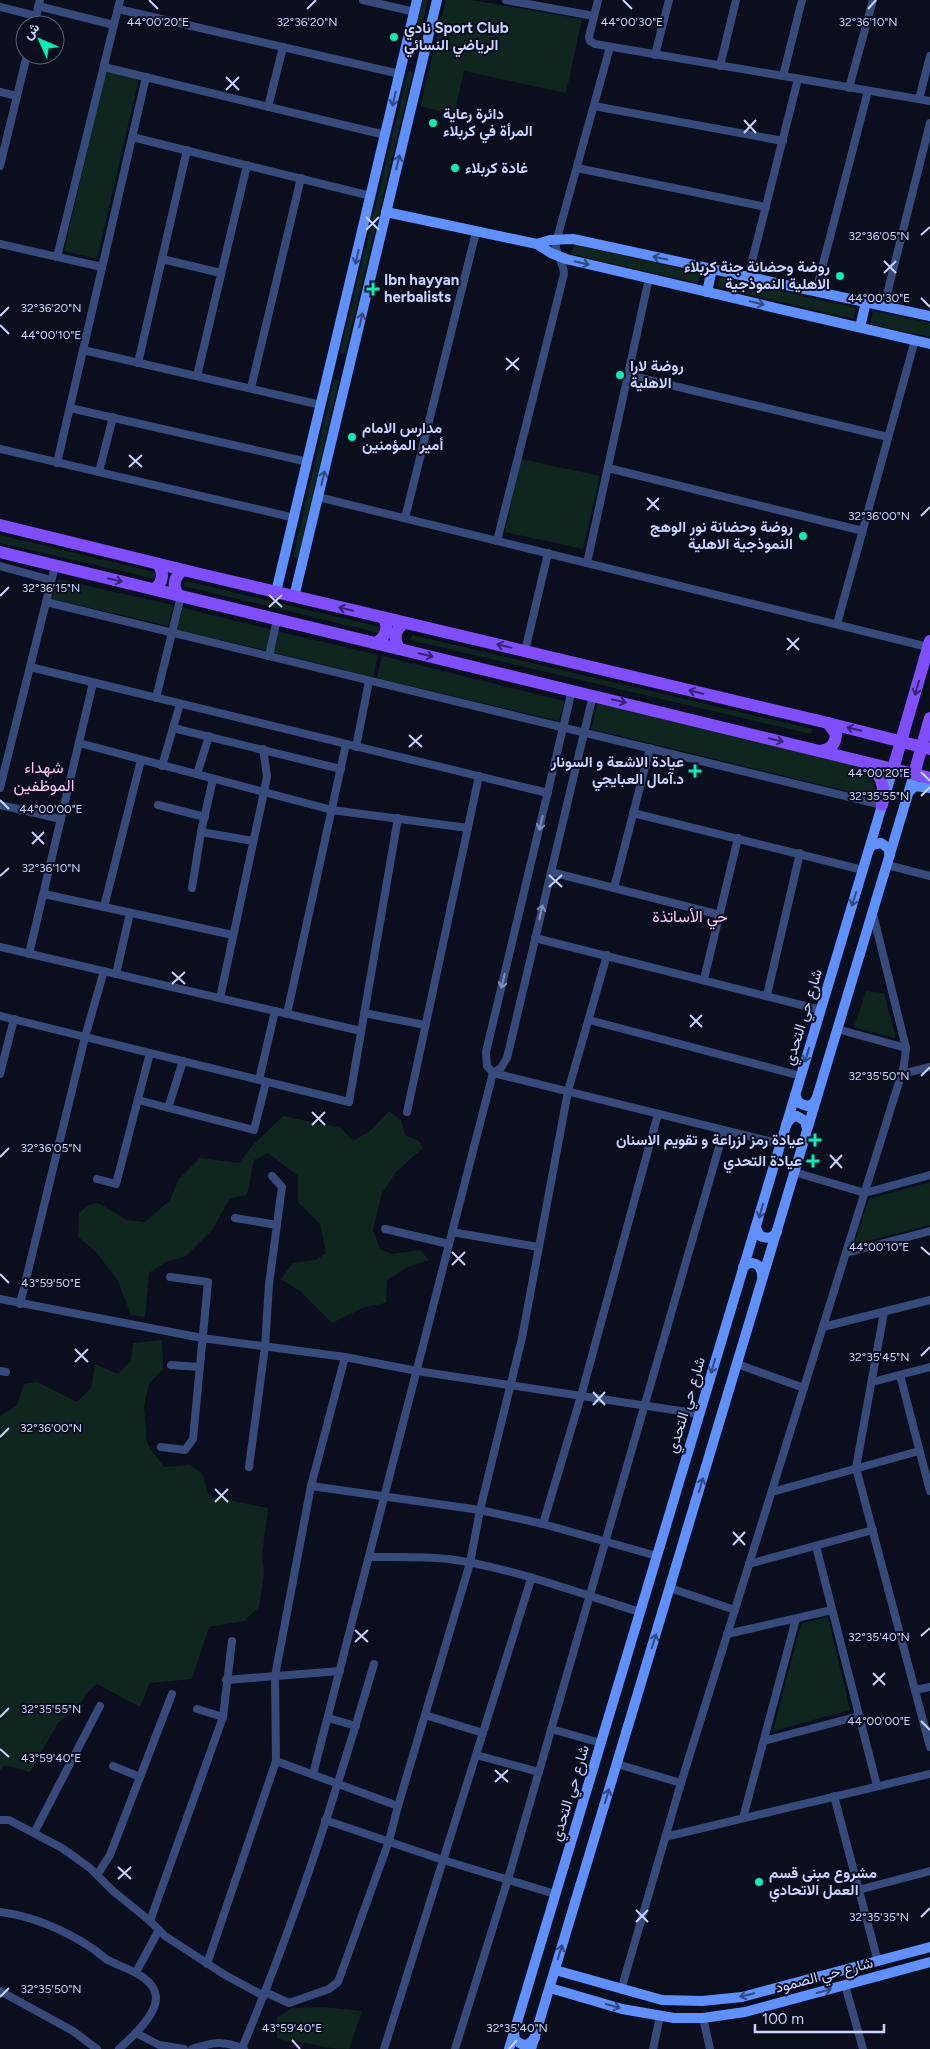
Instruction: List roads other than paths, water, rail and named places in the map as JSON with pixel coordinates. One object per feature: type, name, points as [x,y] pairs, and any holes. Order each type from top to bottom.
[{"type":"main road","points":[[276,592],[418,0]]},
{"type":"main road","points":[[294,597],[437,0]]},
{"type":"main road","points":[[407,44],[413,51],[425,51]]},
{"type":"main road","points":[[401,71],[410,65],[418,67],[420,71]]},
{"type":"main road","points":[[386,212],[537,244],[558,256],[930,344]]},
{"type":"main road","points":[[537,244],[557,239],[573,239],[930,316]]},
{"type":"main road","points":[[707,292],[712,269]]},
{"type":"main road","points":[[860,327],[866,302]]},
{"type":"main road","points":[[333,354],[344,361],[352,358]]},
{"type":"main road","points":[[328,375],[340,374],[346,380]]},
{"type":"main road","points":[[0,525],[294,597],[902,741],[928,736]]},
{"type":"main road","points":[[0,552],[930,778]]},
{"type":"main road","points":[[286,554],[288,560],[292,563],[298,563],[303,559]]},
{"type":"main road","points":[[154,589],[162,580],[159,564]]},
{"type":"main road","points":[[179,596],[174,584],[177,576],[183,570]]},
{"type":"main road","points":[[376,643],[382,640],[386,633],[387,625],[384,618]]},
{"type":"main road","points":[[399,649],[395,641],[396,633],[404,623]]},
{"type":"main road","points":[[893,769],[929,644]]},
{"type":"main road","points":[[820,751],[828,749],[834,742],[836,734],[828,723]]},
{"type":"main road","points":[[531,2049],[908,793],[928,736]]},
{"type":"main road","points":[[860,761],[871,767],[880,778],[884,789],[882,805]]},
{"type":"main road","name":"شارع حي التحدي","points":[[509,2049],[700,1414],[742,1267],[756,1228],[893,769]]},
{"type":"main road","points":[[908,793],[915,786],[930,788]]},
{"type":"main road","points":[[869,850],[875,844],[884,844],[889,850],[888,861]]},
{"type":"main road","points":[[795,1095],[799,1103],[804,1106],[810,1105],[816,1099]]},
{"type":"main road","points":[[786,1125],[791,1118],[798,1116],[805,1121],[807,1130]]},
{"type":"main road","points":[[756,1228],[760,1236],[766,1238],[777,1232]]},
{"type":"main road","points":[[742,1267],[750,1263],[756,1264],[760,1267],[762,1276]]},
{"type":"main road","points":[[555,1970],[662,2000],[722,2000],[742,1997],[930,1948]]},
{"type":"main road","points":[[914,1952],[912,1958],[915,1966]]},
{"type":"main road","points":[[890,1958],[894,1964],[893,1972]]},
{"type":"main road","name":"شارع حي الصمود","points":[[550,1988],[622,2009],[660,2016],[703,2018],[745,2012],[930,1962]]},
{"type":"main road","points":[[588,1999],[584,1991],[587,1985],[593,1982]]},
{"type":"main road","points":[[514,2031],[514,2037],[520,2044],[529,2044],[535,2037]]},
{"type":"street","points":[[57,257],[120,0]]},
{"type":"street","points":[[363,0],[415,12]]},
{"type":"street","points":[[506,0],[594,16]]},
{"type":"street","points":[[598,0],[589,37],[590,41],[595,44],[930,101]]},
{"type":"street","points":[[655,55],[669,0]]},
{"type":"street","points":[[720,66],[736,0]]},
{"type":"street","points":[[783,76],[802,0]]},
{"type":"street","points":[[849,88],[873,0]]},
{"type":"street","points":[[39,3],[114,25]]},
{"type":"street","points":[[0,7],[32,15]]},
{"type":"street","points":[[118,9],[283,47],[401,71]]},
{"type":"street","points":[[268,107],[283,47]]},
{"type":"street","points":[[498,541],[564,274],[563,264],[556,249],[557,239],[610,47]]},
{"type":"street","points":[[919,99],[930,56]]},
{"type":"street","points":[[0,166],[25,65]]},
{"type":"street","points":[[104,67],[386,135]]},
{"type":"street","points":[[57,463],[146,77]]},
{"type":"street","points":[[748,277],[798,79]]},
{"type":"street","points":[[816,291],[868,91]]},
{"type":"street","points":[[0,92],[17,96]]},
{"type":"street","points":[[594,106],[783,141]]},
{"type":"street","points":[[884,306],[930,123]]},
{"type":"street","points":[[132,137],[371,196]]},
{"type":"street","points":[[138,363],[187,150]]},
{"type":"street","points":[[197,376],[247,165]]},
{"type":"street","points":[[577,168],[766,208]]},
{"type":"street","points":[[251,388],[301,178]]},
{"type":"street","points":[[405,518],[476,232]]},
{"type":"street","points":[[0,244],[102,267]]},
{"type":"street","points":[[162,259],[222,273]]},
{"type":"street","points":[[587,563],[649,278]]},
{"type":"street","points":[[837,624],[915,340]]},
{"type":"street","points":[[83,350],[321,404]]},
{"type":"street","points":[[628,375],[888,437]]},
{"type":"street","points":[[70,408],[308,462]]},
{"type":"street","points":[[99,472],[113,417]]},
{"type":"street","points":[[0,449],[294,518]]},
{"type":"street","points":[[608,468],[862,531]]},
{"type":"street","points":[[318,497],[837,624],[929,644]]},
{"type":"street","points":[[525,651],[548,553]]},
{"type":"street","points":[[0,566],[51,580]]},
{"type":"street","points":[[0,788],[55,566]]},
{"type":"street","points":[[156,698],[179,596]]},
{"type":"street","points":[[46,602],[882,805]]},
{"type":"street","points":[[269,656],[277,619]]},
{"type":"street","points":[[30,667],[548,793]]},
{"type":"street","points":[[356,747],[369,681]]},
{"type":"street","points":[[29,954],[94,683]]},
{"type":"street","points":[[572,690],[486,1052],[487,1066],[493,1072],[780,1144]]},
{"type":"street","points":[[313,1774],[493,1072],[501,1068],[506,1058],[592,695]]},
{"type":"street","points":[[162,766],[180,704]]},
{"type":"street","points":[[173,728],[341,769]]},
{"type":"street","points":[[197,774],[209,736]]},
{"type":"street","points":[[79,743],[332,810],[468,828]]},
{"type":"street","points":[[286,1014],[346,744]]},
{"type":"street","points":[[614,888],[650,748]]},
{"type":"street","points":[[220,998],[267,776],[263,749]]},
{"type":"street","points":[[104,907],[141,760]]},
{"type":"street","points":[[407,1112],[479,776]]},
{"type":"street","points":[[192,888],[201,832],[213,779]]},
{"type":"street","points":[[0,805],[61,819]]},
{"type":"street","points":[[158,805],[205,817]]},
{"type":"street","points":[[633,813],[863,870]]},
{"type":"street","points":[[0,1016],[349,1102],[398,818]]},
{"type":"street","points":[[201,832],[254,841]]},
{"type":"street","points":[[704,980],[738,838]]},
{"type":"street","points":[[767,995],[800,853]]},
{"type":"street","points":[[888,861],[930,876]]},
{"type":"street","points":[[551,872],[720,915]]},
{"type":"street","points":[[44,894],[233,935]]},
{"type":"street","points":[[116,974],[130,912]]},
{"type":"street","points":[[621,1990],[681,1783],[902,1074],[906,1048],[872,913]]},
{"type":"street","points":[[535,938],[821,1010]]},
{"type":"street","points":[[0,947],[361,1031]]},
{"type":"street","points":[[0,1820],[9,1820],[62,1848],[97,1875],[165,1936],[207,1964],[265,1994],[289,2003],[328,1989],[338,1982],[389,1841],[470,1563],[480,1510],[522,1338],[568,1091],[607,955]]},
{"type":"street","points":[[20,1304],[85,1037],[104,971]]},
{"type":"street","points":[[138,1100],[254,1130],[275,1011]]},
{"type":"street","points":[[364,1013],[426,1025]]},
{"type":"street","points":[[0,1074],[14,1019]]},
{"type":"street","points":[[588,1020],[801,1076]]},
{"type":"street","points":[[837,1030],[906,1048]]},
{"type":"street","points":[[97,1179],[116,1184],[150,1053]]},
{"type":"street","points":[[168,1108],[183,1061]]},
{"type":"street","points":[[902,1074],[930,1067]]},
{"type":"street","points":[[543,1524],[581,1396],[658,1114]]},
{"type":"street","points":[[455,2049],[552,1729],[724,1130]]},
{"type":"street","points":[[794,1172],[865,1192],[930,1176]]},
{"type":"street","points":[[249,1467],[265,1347],[270,1284],[282,1187],[272,1176]]},
{"type":"street","points":[[235,1218],[277,1225]]},
{"type":"street","points":[[385,1230],[449,1244]]},
{"type":"street","points":[[846,1253],[930,1231]]},
{"type":"street","points":[[452,1232],[538,1247]]},
{"type":"street","points":[[161,1447],[185,1450],[193,1439],[208,1282],[170,1277]]},
{"type":"street","points":[[0,1299],[202,1338],[345,1358],[416,1371],[700,1414]]},
{"type":"street","points":[[823,1327],[930,1300]]},
{"type":"street","points":[[884,1312],[856,1468],[930,1747]]},
{"type":"street","points":[[207,1964],[276,1761],[275,1676],[311,1486],[345,1358]]},
{"type":"street","points":[[737,1364],[804,1388]]},
{"type":"street","points":[[171,1365],[199,1367]]},
{"type":"street","points":[[872,1382],[930,1367]]},
{"type":"street","points":[[900,1374],[930,1491]]},
{"type":"street","points":[[772,1492],[919,1451]]},
{"type":"street","points":[[311,1486],[480,1510],[543,1524],[657,1556]]},
{"type":"street","points":[[749,1564],[873,1530]]},
{"type":"street","points":[[816,1546],[877,1786]]},
{"type":"street","points":[[369,1557],[431,1558],[470,1563],[531,1578],[640,1612]]},
{"type":"street","points":[[384,2049],[531,1578]]},
{"type":"street","points":[[670,1588],[735,1610]]},
{"type":"street","points":[[727,1634],[832,1610]]},
{"type":"street","points":[[743,1818],[796,1619]]},
{"type":"street","points":[[150,1921],[223,1717],[232,1641]]},
{"type":"street","points":[[192,2049],[208,2044],[225,2042],[243,2048],[265,1994],[339,1783],[374,1664]]},
{"type":"street","points":[[226,1680],[340,1671]]},
{"type":"street","points":[[915,1690],[930,1686]]},
{"type":"street","points":[[97,1875],[110,1855],[172,1694]]},
{"type":"street","points":[[34,1833],[100,1706]]},
{"type":"street","points":[[197,1709],[223,1717]]},
{"type":"street","points":[[426,1715],[483,1733]]},
{"type":"street","points":[[764,1741],[859,1716]]},
{"type":"street","points":[[328,1718],[356,1726]]},
{"type":"street","points":[[552,1729],[600,1743]]},
{"type":"street","points":[[476,1755],[539,1772]]},
{"type":"street","points":[[276,1761],[398,1806]]},
{"type":"street","points":[[617,1764],[681,1783]]},
{"type":"street","points":[[113,1766],[140,1777]]},
{"type":"street","points":[[665,1836],[930,1774]]},
{"type":"street","points":[[834,1796],[878,1962]]},
{"type":"street","points":[[325,1820],[443,1860],[555,1894]]},
{"type":"street","points":[[858,1890],[930,1871]]},
{"type":"street","points":[[0,1912],[45,1922],[77,1939],[109,1961],[136,1972],[153,1989],[156,1999],[151,2012],[136,2033],[119,2049]]},
{"type":"street","points":[[136,1972],[159,1930]]},
{"type":"street","points":[[845,1985],[863,2049]]},
{"type":"street","points":[[0,1991],[73,2031],[97,2049]]},
{"type":"street","points":[[653,2049],[660,2016]]},
{"type":"street","points":[[703,2018],[710,2049]]},
{"type":"street","points":[[136,2033],[159,2045],[184,2049]]},
{"type":"place","name":"نادي Sport Club الرياضي النسائي","points":[[394,37]]},
{"type":"place","name":"دائرة رعاية المرأة في كربلاء","points":[[433,123]]},
{"type":"place","name":"غادة كربلاء","points":[[455,168]]},
{"type":"place","name":"روضة وحضانة جنة كربلاء الاهلية النموذجية","points":[[840,276]]},
{"type":"place","name":"Ibn hayyan herbalists","points":[[373,289]]},
{"type":"place","name":"روضة لارا الاهلية","points":[[620,375]]},
{"type":"place","name":"مدارس الامام أمير المؤمنين","points":[[352,437]]},
{"type":"place","name":"روضة وحضانة نور الوهج النموذجية الاهلية","points":[[803,536]]},
{"type":"place","name":"عيادة الاشعة و السونار د.آمال العبايجي","points":[[695,771]]},
{"type":"place","name":"عيادة رمز لزراعة و تقويم الاسنان","points":[[815,1140]]},
{"type":"place","name":"عيادة التحدي","points":[[813,1161]]},
{"type":"place","name":"مشروع مبنى قسم العمل الاتحادي","points":[[759,1882]]},
{"type":"district","name":"شهداء الموظفين","points":[[44,776]]},
{"type":"district","name":"حي الأساتذة","points":[[690,916]]}]
